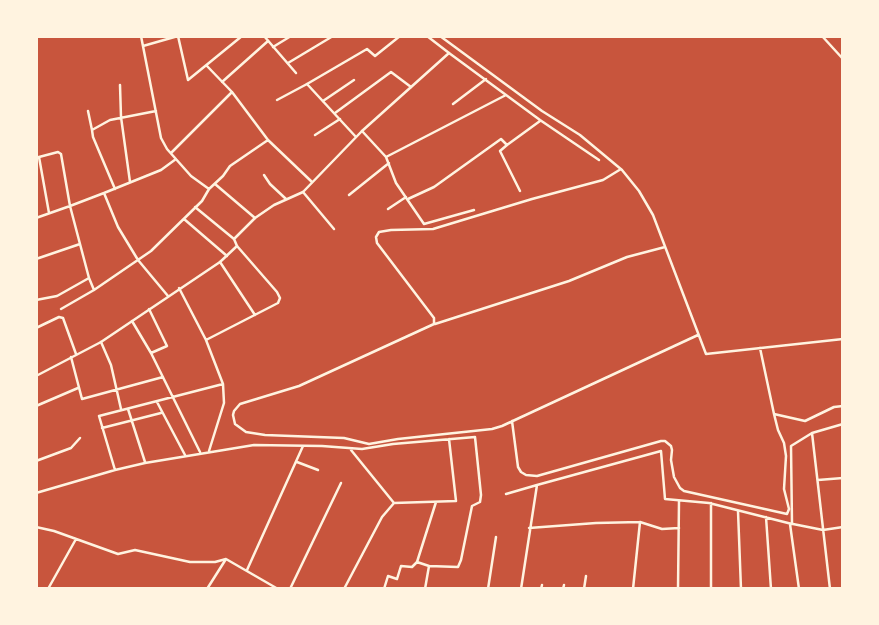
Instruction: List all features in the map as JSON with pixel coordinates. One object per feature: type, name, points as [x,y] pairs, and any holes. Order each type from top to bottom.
[{"type":"street","points":[[141,36],[161,138],[176,160],[191,176],[209,189]]},
{"type":"street","points":[[162,36],[163,41]]},
{"type":"street","points":[[143,46],[178,36],[188,80],[242,36]]},
{"type":"street","points":[[264,36],[296,73]]},
{"type":"street","points":[[273,47],[291,36]]},
{"type":"street","points":[[288,63],[333,36]]},
{"type":"street","points":[[277,100],[367,49],[375,56],[400,36]]},
{"type":"street","points":[[427,36],[540,120],[599,160]]},
{"type":"street","points":[[440,36],[542,111],[580,136],[621,169],[650,208],[706,354],[843,339]]},
{"type":"street","points":[[822,36],[843,58]]},
{"type":"street","points":[[222,82],[268,41]]},
{"type":"street","points":[[234,239],[255,218],[286,199],[303,192],[362,131],[449,53]]},
{"type":"street","points":[[207,66],[232,92],[268,140],[312,182]]},
{"type":"street","points":[[334,113],[391,72],[411,87]]},
{"type":"street","points":[[453,104],[486,79]]},
{"type":"street","points":[[323,101],[354,80]]},
{"type":"street","points":[[307,84],[356,137]]},
{"type":"street","points":[[120,85],[130,182]]},
{"type":"street","points":[[171,153],[232,92]]},
{"type":"street","points":[[386,157],[506,95]]},
{"type":"street","points":[[88,111],[93,137],[115,189]]},
{"type":"street","points":[[92,130],[110,120],[156,111]]},
{"type":"street","points":[[315,136],[340,119]]},
{"type":"street","points":[[520,191],[500,151],[540,120]]},
{"type":"street","points":[[362,131],[386,157],[396,183],[424,224],[474,210]]},
{"type":"street","points":[[388,209],[407,198],[434,187],[501,139],[507,145]]},
{"type":"street","points":[[61,309],[94,290],[151,252],[202,202],[209,189],[230,166],[268,140]]},
{"type":"street","points":[[49,214],[38,157],[58,152],[61,154],[70,206],[94,290]]},
{"type":"street","points":[[36,218],[161,170],[176,160]]},
{"type":"street","points":[[349,195],[389,163]]},
{"type":"street","points":[[434,324],[434,318],[378,243],[376,239],[377,233],[383,230],[433,229],[548,194],[603,180],[621,169]]},
{"type":"street","points":[[264,175],[270,184],[286,199]]},
{"type":"street","points":[[215,184],[255,218]]},
{"type":"street","points":[[303,192],[334,229]]},
{"type":"street","points":[[104,193],[118,227],[138,260],[168,296]]},
{"type":"street","points":[[195,208],[234,239],[237,246],[277,292],[280,298],[278,303],[206,340]]},
{"type":"street","points":[[184,219],[227,256]]},
{"type":"street","points":[[36,259],[80,244]]},
{"type":"street","points":[[36,376],[101,342],[220,262],[237,246]]},
{"type":"street","points":[[665,247],[627,257],[568,280],[434,324],[299,386],[240,404],[234,410],[235,424],[246,432],[264,436],[344,438],[369,444],[398,439],[481,431],[512,421],[698,334]]},
{"type":"street","points":[[220,262],[255,315]]},
{"type":"street","points":[[36,300],[56,296],[90,278]]},
{"type":"street","points":[[180,288],[206,340],[223,384],[224,404],[209,451]]},
{"type":"street","points":[[149,309],[167,346],[151,353]]},
{"type":"street","points":[[36,328],[59,317],[64,318],[76,354]]},
{"type":"street","points":[[132,321],[164,377],[201,453]]},
{"type":"street","points":[[101,342],[111,364],[122,410]]},
{"type":"street","points":[[512,421],[518,467],[520,472],[526,475],[537,476],[665,441],[671,446],[674,477],[680,488],[684,491],[787,514],[789,509],[784,489],[786,456],[784,443],[778,430],[760,348]]},
{"type":"street","points":[[71,357],[82,399],[164,377]]},
{"type":"street","points":[[115,470],[99,416],[223,384]]},
{"type":"street","points":[[36,406],[78,388]]},
{"type":"street","points":[[157,402],[161,413],[185,455]]},
{"type":"street","points":[[774,414],[806,421],[834,407],[843,406]]},
{"type":"street","points":[[128,409],[145,463]]},
{"type":"street","points":[[102,428],[161,413]]},
{"type":"street","points":[[799,589],[791,524],[791,446],[812,433],[843,424]]},
{"type":"street","points":[[812,433],[830,589]]},
{"type":"street","points":[[36,493],[145,463],[254,444],[351,450],[449,438],[475,437],[481,496],[480,502],[472,506],[458,567],[429,566],[418,562]]},
{"type":"street","points":[[36,461],[71,448],[80,438]]},
{"type":"street","points":[[344,589],[382,516],[394,503],[456,501],[449,438]]},
{"type":"street","points":[[247,570],[303,446]]},
{"type":"street","points":[[351,450],[394,503]]},
{"type":"street","points":[[506,494],[661,451],[665,499],[711,503],[791,524],[824,530],[843,527]]},
{"type":"street","points":[[297,462],[318,470]]},
{"type":"street","points":[[818,480],[843,478]]},
{"type":"street","points":[[290,589],[341,483]]},
{"type":"street","points":[[521,589],[537,484]]},
{"type":"street","points":[[678,589],[679,501]]},
{"type":"street","points":[[384,589],[388,576],[397,579],[401,566],[412,567],[418,562],[436,502]]},
{"type":"street","points":[[711,503],[712,589]]},
{"type":"street","points":[[738,510],[741,589]]},
{"type":"street","points":[[766,517],[771,589]]},
{"type":"street","points":[[529,528],[640,522],[662,529],[678,528]]},
{"type":"street","points":[[633,589],[640,522]]},
{"type":"street","points":[[36,527],[118,554],[135,550],[190,562],[215,562],[226,559],[278,589]]},
{"type":"street","points":[[488,589],[496,537]]},
{"type":"street","points":[[48,589],[76,539]]},
{"type":"street","points":[[207,589],[226,559]]},
{"type":"street","points":[[425,589],[429,566]]},
{"type":"street","points":[[584,589],[586,576]]},
{"type":"street","points":[[563,589],[564,585]]}]
